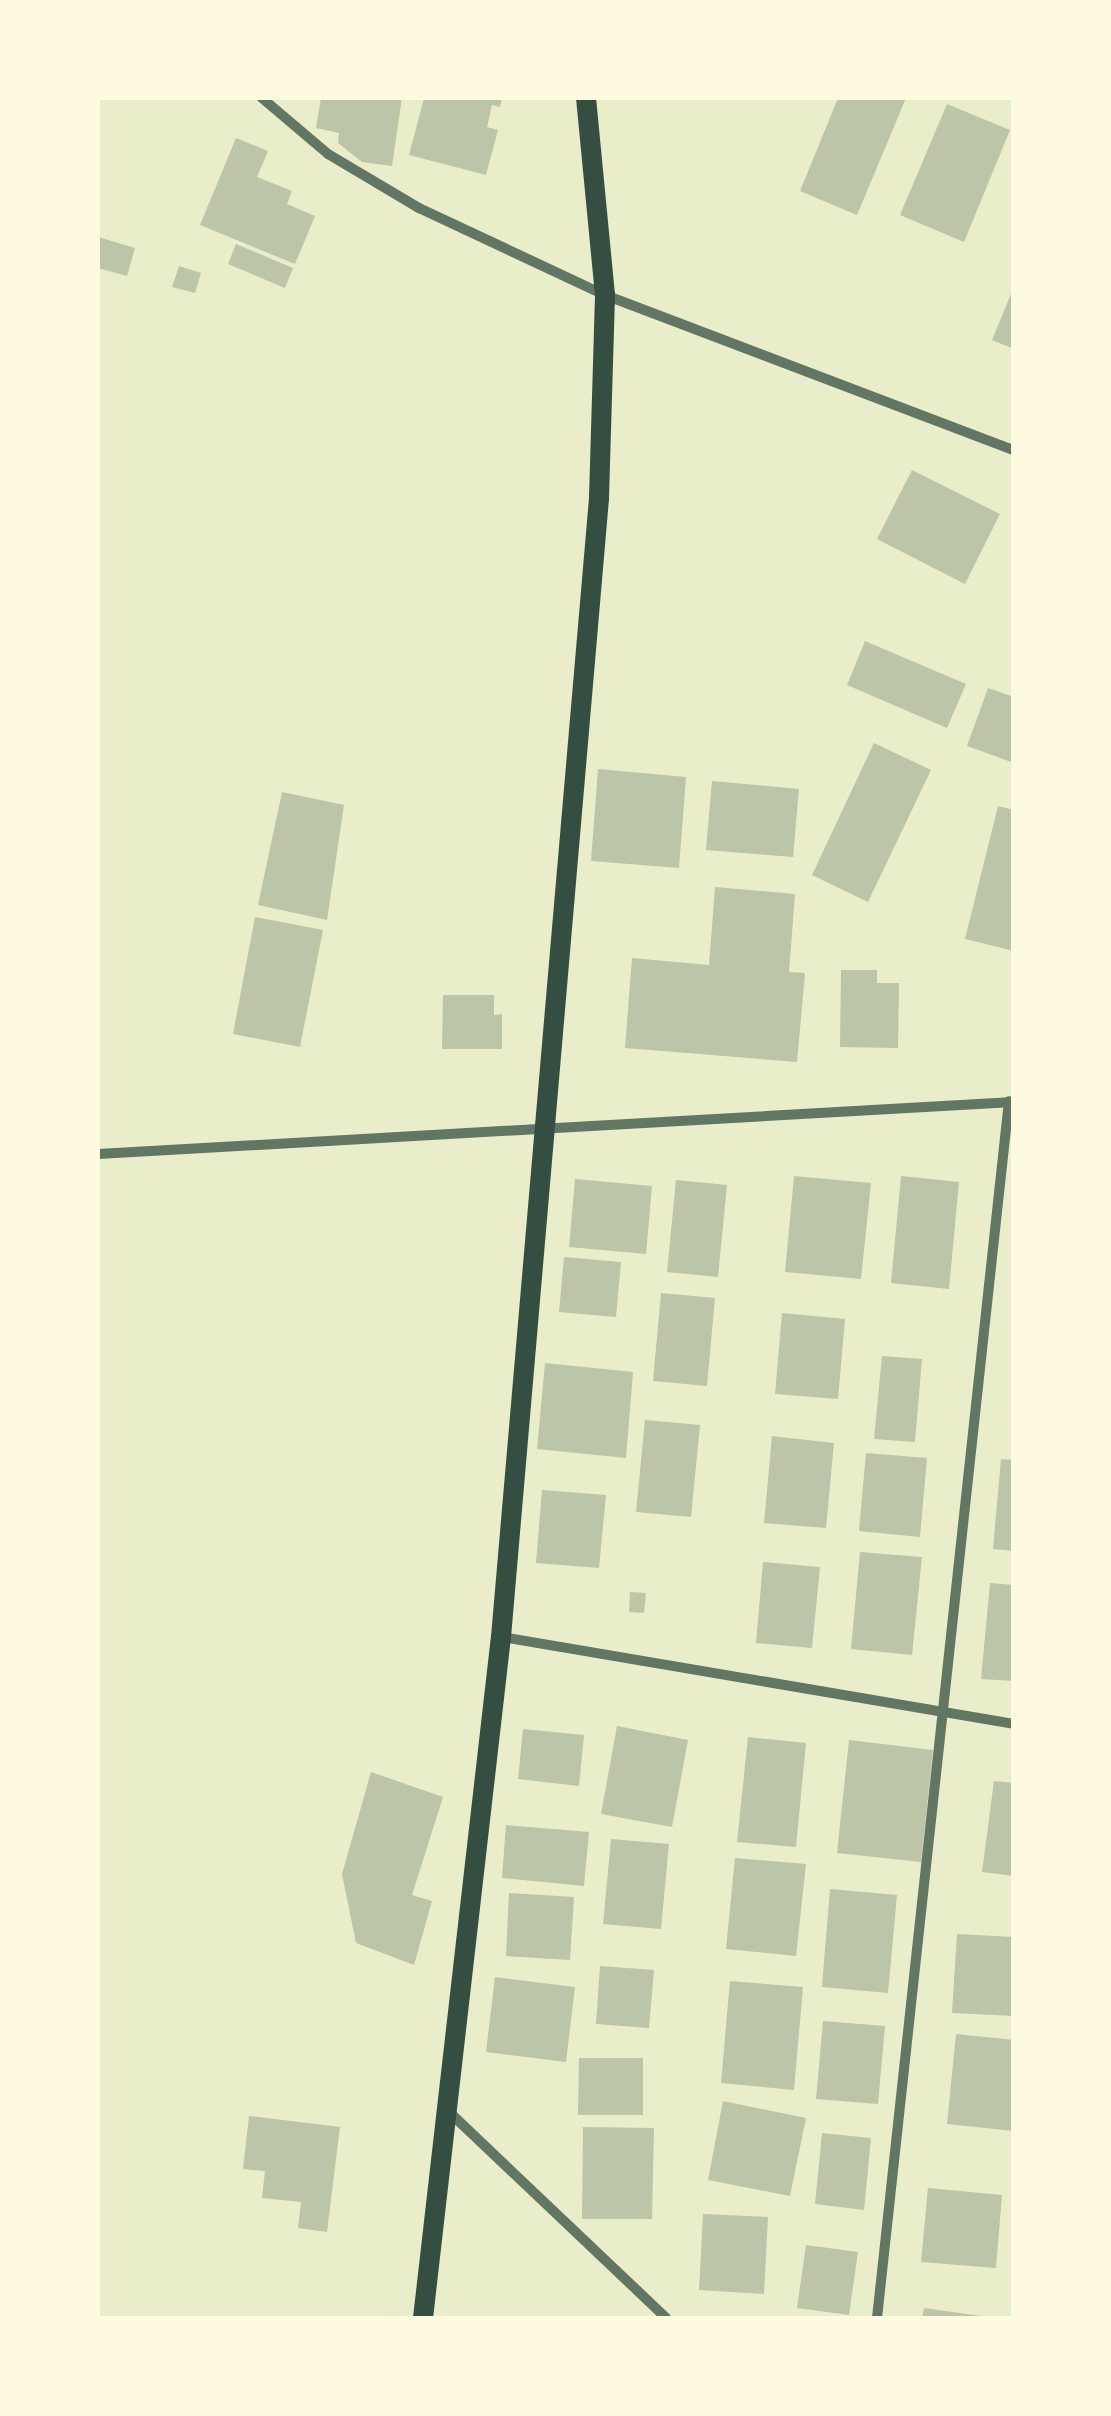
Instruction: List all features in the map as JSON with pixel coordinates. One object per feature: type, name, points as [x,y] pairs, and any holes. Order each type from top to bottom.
[{"type":"main road","points":[[423,2318],[501,1637],[599,498],[605,295],[586,98]]},
{"type":"street","points":[[262,98],[328,154],[419,208],[605,295],[1014,450]]},
{"type":"street","points":[[98,1154],[544,1125],[1011,1101],[877,2318]]},
{"type":"street","points":[[501,1637],[1014,1724]]},
{"type":"street","points":[[446,2108],[666,2318]]},
{"type":"building","points":[[321,98],[402,98],[392,166],[362,162],[338,143],[339,133],[316,128]]},
{"type":"building","points":[[424,98],[502,98],[500,107],[492,105],[487,127],[498,130],[486,175],[409,155]]},
{"type":"building","points":[[838,98],[906,98],[857,215],[800,191]]},
{"type":"building","points":[[947,104],[1010,130],[964,242],[900,215]]},
{"type":"building","points":[[236,138],[268,151],[257,177],[292,191],[287,204],[315,216],[295,264],[200,225]]},
{"type":"building","points":[[98,237],[135,248],[127,276],[98,268]]},
{"type":"building","points":[[236,244],[293,268],[285,288],[228,264]]},
{"type":"building","points":[[179,266],[201,273],[195,293],[172,287]]},
{"type":"building","points":[[1014,289],[1014,349],[992,340]]},
{"type":"building","points":[[912,470],[1000,514],[965,584],[877,539]]},
{"type":"building","points":[[865,641],[966,684],[947,728],[847,685]]},
{"type":"building","points":[[988,688],[1014,697],[1014,763],[967,746]]},
{"type":"building","points":[[874,743],[931,770],[868,902],[812,875]]},
{"type":"building","points":[[598,769],[686,777],[679,868],[591,861]]},
{"type":"building","points":[[712,781],[799,789],[793,857],[706,850]]},
{"type":"building","points":[[282,792],[344,805],[327,920],[258,905]]},
{"type":"building","points":[[998,806],[1014,810],[1014,951],[965,939]]},
{"type":"building","points":[[715,887],[795,894],[789,972],[805,973],[797,1062],[625,1048],[632,958],[709,965]]},
{"type":"building","points":[[255,917],[323,930],[300,1047],[233,1034]]},
{"type":"building","points":[[841,970],[877,970],[877,983],[899,983],[898,1048],[840,1047]]},
{"type":"building","points":[[443,995],[494,995],[494,1015],[502,1014],[502,1049],[442,1049]]},
{"type":"building","points":[[794,1176],[871,1183],[861,1279],[785,1272]]},
{"type":"building","points":[[901,1176],[959,1182],[949,1289],[891,1283]]},
{"type":"building","points":[[575,1179],[652,1186],[646,1254],[569,1247]]},
{"type":"building","points":[[676,1180],[727,1185],[718,1277],[667,1272]]},
{"type":"building","points":[[564,1257],[621,1262],[616,1317],[559,1312]]},
{"type":"building","points":[[661,1293],[715,1298],[707,1386],[653,1381]]},
{"type":"building","points":[[782,1313],[845,1319],[838,1399],[775,1394]]},
{"type":"building","points":[[882,1356],[922,1359],[915,1442],[874,1439]]},
{"type":"building","points":[[545,1363],[633,1372],[626,1458],[537,1449]]},
{"type":"building","points":[[645,1420],[700,1425],[691,1517],[636,1512]]},
{"type":"building","points":[[772,1436],[834,1443],[826,1528],[764,1523]]},
{"type":"building","points":[[866,1453],[927,1458],[920,1537],[859,1531]]},
{"type":"building","points":[[1001,1459],[1014,1460],[1014,1551],[993,1549]]},
{"type":"building","points":[[542,1490],[606,1495],[599,1568],[536,1563]]},
{"type":"building","points":[[860,1552],[922,1557],[912,1655],[851,1649]]},
{"type":"building","points":[[763,1562],[820,1567],[812,1648],[756,1643]]},
{"type":"building","points":[[990,1583],[1014,1585],[1014,1681],[981,1679]]},
{"type":"building","points":[[630,1592],[646,1593],[644,1613],[629,1612]]},
{"type":"building","points":[[617,1726],[688,1740],[672,1827],[601,1814]]},
{"type":"building","points":[[523,1729],[584,1735],[579,1786],[518,1779]]},
{"type":"building","points":[[748,1737],[806,1743],[796,1847],[737,1842]]},
{"type":"building","points":[[849,1740],[933,1750],[921,1862],[837,1853]]},
{"type":"building","points":[[371,1772],[443,1797],[412,1895],[432,1901],[414,1965],[356,1943],[342,1874]]},
{"type":"building","points":[[994,1781],[1014,1783],[1014,1876],[982,1872]]},
{"type":"building","points":[[506,1825],[589,1832],[584,1886],[502,1878]]},
{"type":"building","points":[[611,1839],[669,1844],[661,1929],[603,1924]]},
{"type":"building","points":[[735,1858],[806,1864],[796,1956],[726,1949]]},
{"type":"building","points":[[830,1889],[897,1895],[888,1993],[822,1987]]},
{"type":"building","points":[[509,1893],[574,1897],[570,1960],[506,1956]]},
{"type":"building","points":[[957,1934],[1014,1937],[1014,2016],[952,2013]]},
{"type":"building","points":[[600,1966],[654,1970],[649,2028],[596,2024]]},
{"type":"building","points":[[495,1977],[575,1987],[566,2062],[486,2052]]},
{"type":"building","points":[[730,1981],[803,1987],[794,2090],[721,2083]]},
{"type":"building","points":[[823,2021],[885,2026],[878,2104],[816,2099]]},
{"type":"building","points":[[956,2034],[1014,2040],[1014,2131],[947,2124]]},
{"type":"building","points":[[579,2058],[643,2058],[643,2115],[578,2115]]},
{"type":"building","points":[[723,2101],[806,2118],[790,2196],[708,2180]]},
{"type":"building","points":[[249,2116],[340,2127],[327,2232],[298,2228],[301,2202],[262,2198],[265,2171],[243,2169]]},
{"type":"building","points":[[583,2127],[654,2128],[652,2219],[582,2219]]},
{"type":"building","points":[[822,2133],[871,2138],[864,2210],[815,2204]]},
{"type":"building","points":[[928,2188],[1002,2195],[996,2268],[921,2262]]},
{"type":"building","points":[[703,2214],[768,2217],[764,2294],[699,2290]]},
{"type":"building","points":[[806,2245],[858,2252],[849,2315],[797,2308]]},
{"type":"building","points":[[924,2308],[981,2316],[981,2318],[922,2318]]}]
